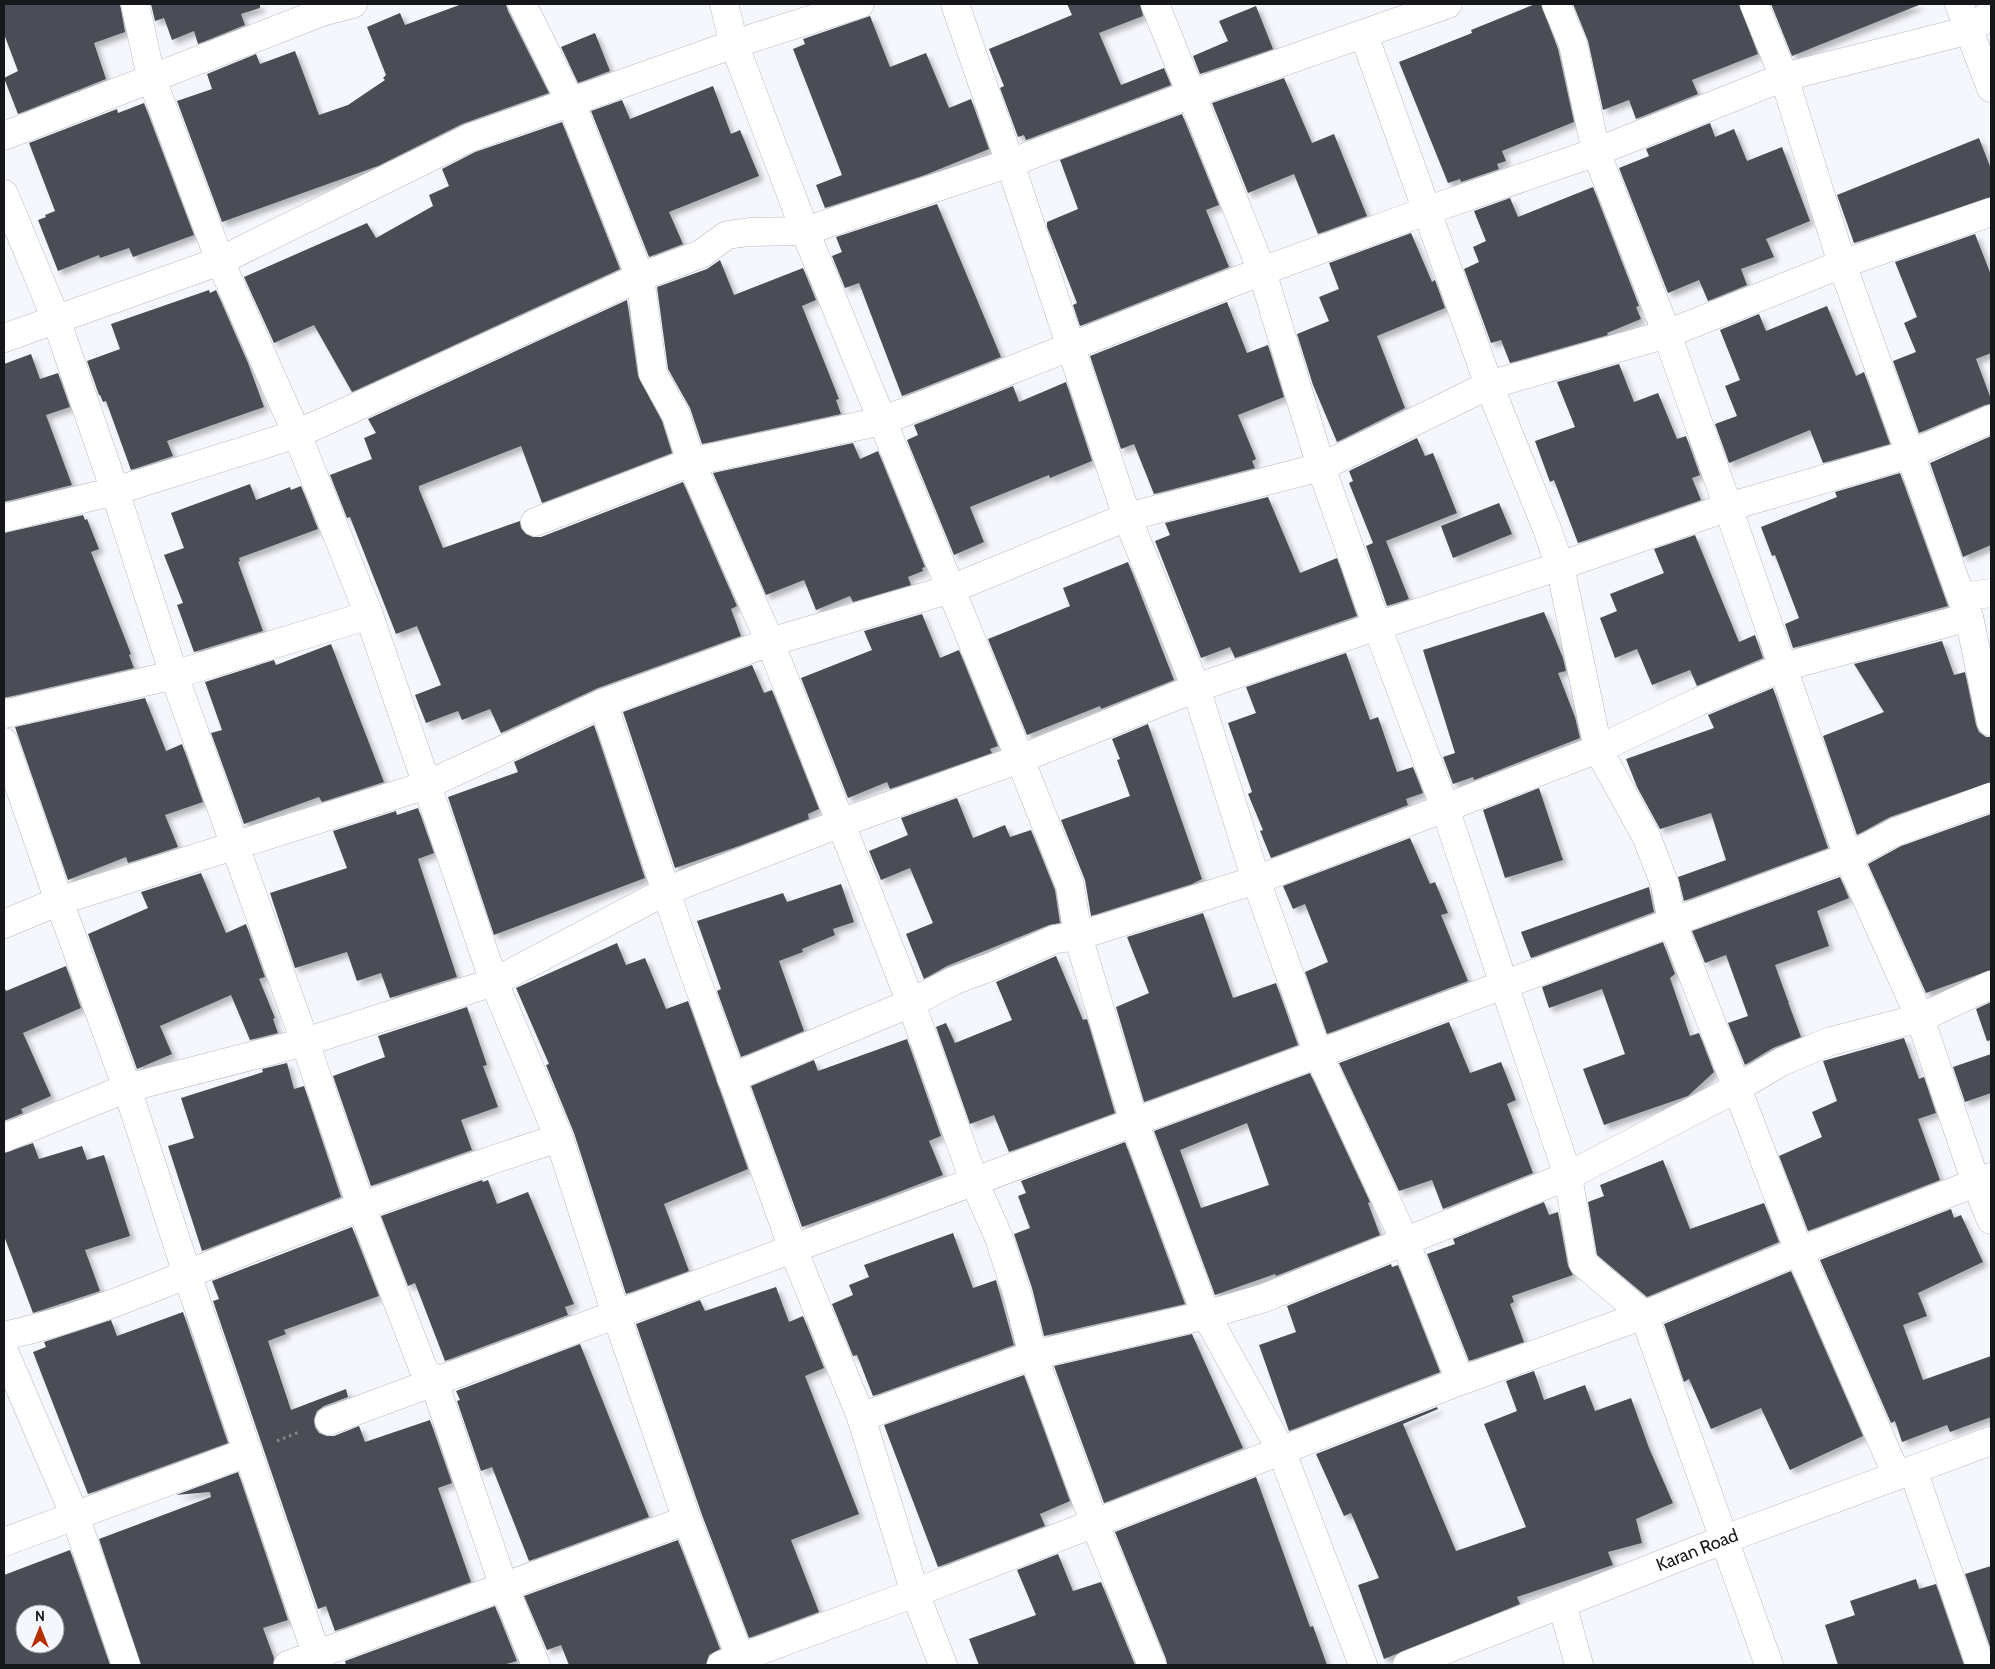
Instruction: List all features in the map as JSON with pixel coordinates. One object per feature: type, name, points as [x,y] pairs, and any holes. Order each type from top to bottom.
[{"type":"street","points":[[135,4],[152,77],[220,261],[297,434],[368,614],[494,982],[559,1138],[616,1314],[735,1663],[1460,1381],[1644,1315],[1799,1251],[1984,1180]]},
{"type":"street","points":[[4,136],[322,8],[354,4]]},
{"type":"street","points":[[522,4],[571,103],[640,277],[653,374],[676,415],[691,462],[770,642],[911,1003],[974,1181],[999,1238],[1017,1293],[1033,1355],[1094,1522],[1152,1665]]},
{"type":"street","points":[[724,4],[734,44],[805,231],[1070,886],[1078,936],[1134,1122],[1206,1315],[1281,1450],[1363,1665]]},
{"type":"street","points":[[4,338],[220,261],[469,138],[734,44],[860,4]]},
{"type":"street","points":[[955,4],[1010,163],[1127,517],[1196,688],[1256,880],[1318,1054],[1406,1242],[1460,1381]]},
{"type":"street","points":[[1155,4],[1262,271],[1321,467],[1377,626],[1445,808],[1568,1176],[1583,1263],[1644,1315],[1769,1665]]},
{"type":"street","points":[[4,518],[115,491],[297,434],[640,277],[701,254],[728,235],[749,232],[805,231],[1010,163],[1192,94],[1448,4]]},
{"type":"street","points":[[1556,4],[1573,44],[1596,152],[1667,334],[1848,857],[1920,1018],[1984,1180],[1991,1220]]},
{"type":"street","points":[[1754,4],[1784,77],[1842,264],[1965,607],[1991,722]]},
{"type":"street","points":[[1960,4],[1991,88]]},
{"type":"street","points":[[535,522],[691,462],[882,421],[1262,271],[1596,152],[1784,77],[1970,30],[1991,14]]},
{"type":"street","points":[[1364,35],[1489,384],[1560,566],[1598,749],[1647,838],[1666,885],[1672,922],[1799,1251],[1905,1473],[1980,1665]]},
{"type":"street","points":[[4,194],[56,319],[115,491],[174,674],[305,1042],[361,1206],[423,1368],[434,1382],[504,1587],[536,1665]]},
{"type":"street","points":[[4,924],[59,901],[427,785],[603,703],[770,642],[951,589],[1127,517],[1321,467],[1489,384],[1667,334],[1842,264],[1991,212]]},
{"type":"street","points":[[4,1138],[126,1088],[305,1042],[494,982],[666,891],[841,823],[1020,759],[1196,688],[1560,566],[1728,507],[1910,454],[1991,419]]},
{"type":"street","points":[[731,1078],[911,1003],[953,981],[1055,939],[1078,936],[1256,880],[1598,749],[1698,702],[1783,667],[1965,607],[1991,593]]},
{"type":"street","points":[[4,714],[174,674],[368,614]]},
{"type":"street","points":[[603,703],[731,1078],[793,1249],[861,1417],[915,1593],[943,1665]]},
{"type":"street","points":[[4,742],[126,1088],[318,1660]]},
{"type":"street","points":[[329,1421],[1848,857],[1895,832],[1991,798]]},
{"type":"street","points":[[861,1417],[1033,1355],[1206,1315],[1264,1298],[1568,1176],[1737,1088],[1780,1062],[1828,1042],[1920,1018],[1991,985]]},
{"type":"street","points":[[4,1336],[86,1314],[361,1206],[461,1169],[559,1138]]},
{"type":"street","points":[[4,1351],[75,1516],[126,1665]]},
{"type":"street","name":"Karan Road","points":[[1407,1665],[1725,1540],[1991,1441]]},
{"type":"street","points":[[4,1542],[248,1452]]},
{"type":"street","points":[[288,1665],[318,1660],[504,1587],[687,1520]]},
{"type":"street","points":[[1562,1604],[1579,1665]]},
{"type":"path","points":[[248,1452],[329,1421]]},
{"type":"building","points":[[4,4],[120,4],[125,32],[94,43],[106,79],[18,114],[4,78],[18,71],[4,34]]},
{"type":"building","points":[[151,4],[260,4],[260,8],[241,14],[245,25],[198,44],[194,31],[172,40],[164,18],[155,21]]},
{"type":"building","points":[[462,4],[506,4],[549,93],[462,124],[378,166],[222,222],[177,101],[212,89],[207,74],[256,54],[260,64],[295,51],[319,115],[348,105],[385,80],[383,78],[386,75],[367,27],[400,13],[405,25]]},
{"type":"building","points":[[1067,4],[1140,4],[1143,16],[1099,33],[1121,85],[1164,68],[1171,85],[1026,140],[1024,135],[1018,137],[1000,88],[1004,86],[989,49],[1072,15]]},
{"type":"building","points":[[1535,4],[1541,4],[1558,49],[1574,122],[1502,151],[1506,161],[1497,164],[1499,169],[1461,182],[1460,179],[1448,183],[1399,62],[1472,33],[1471,30]]},
{"type":"building","points":[[1573,4],[1739,4],[1758,54],[1692,80],[1698,94],[1636,119],[1629,100],[1603,110],[1588,41]]},
{"type":"building","points":[[1771,4],[1919,4],[1919,5],[1792,56]]},
{"type":"building","points":[[1256,6],[1273,49],[1200,74],[1193,56],[1228,41],[1219,21]]},
{"type":"building","points":[[870,16],[890,67],[926,53],[949,108],[971,99],[989,149],[925,175],[825,208],[816,185],[842,175],[793,49],[805,44],[803,39]]},
{"type":"building","points":[[595,33],[610,71],[578,83],[561,47]]},
{"type":"building","points":[[1284,78],[1312,143],[1334,134],[1367,216],[1318,234],[1294,174],[1248,193],[1212,103]]},
{"type":"building","points":[[713,86],[731,134],[740,130],[759,176],[669,212],[683,244],[649,257],[591,111],[622,100],[630,119]]},
{"type":"building","points":[[144,103],[194,235],[133,257],[129,248],[100,258],[99,255],[58,271],[38,220],[55,211],[29,143],[117,109],[118,113]]},
{"type":"building","points":[[1182,114],[1219,205],[1206,210],[1229,267],[1080,326],[1073,305],[1077,303],[1047,227],[1047,222],[1078,209],[1060,160]]},
{"type":"building","points":[[562,122],[620,269],[352,392],[314,325],[274,343],[244,277],[367,223],[376,238],[433,206],[429,195],[449,186],[442,169],[475,152]]},
{"type":"building","points":[[1710,123],[1715,137],[1734,129],[1747,161],[1782,147],[1810,221],[1766,239],[1774,257],[1741,269],[1747,285],[1708,301],[1699,280],[1668,293],[1619,168],[1649,156],[1646,149]]},
{"type":"building","points":[[1979,138],[1991,169],[1991,197],[1854,243],[1837,195]]},
{"type":"building","points":[[1593,187],[1639,306],[1636,307],[1641,319],[1607,333],[1608,335],[1510,363],[1501,340],[1491,343],[1464,269],[1479,262],[1473,247],[1486,241],[1474,211],[1510,198],[1518,217]]},
{"type":"building","points":[[937,204],[1001,357],[902,396],[859,283],[845,288],[832,256],[842,252],[836,237]]},
{"type":"building","points":[[1411,233],[1432,282],[1435,280],[1445,308],[1377,336],[1405,408],[1337,442],[1313,385],[1297,334],[1329,321],[1319,297],[1339,289],[1329,263]]},
{"type":"building","points":[[1975,234],[1991,275],[1991,353],[1976,359],[1991,399],[1991,404],[1919,433],[1893,361],[1916,352],[1904,323],[1917,317],[1895,262]]},
{"type":"building","points":[[720,260],[734,295],[803,268],[816,300],[802,306],[839,399],[836,400],[841,414],[702,444],[690,408],[668,369],[657,287],[707,269]]},
{"type":"building","points":[[209,290],[210,293],[216,290],[248,363],[264,407],[167,441],[173,456],[131,470],[106,401],[103,402],[99,395],[87,361],[120,349],[111,324]]},
{"type":"building","points":[[627,300],[638,376],[662,421],[672,453],[542,503],[521,446],[419,486],[419,489],[443,548],[520,521],[521,528],[526,534],[533,537],[541,537],[683,482],[737,606],[731,609],[741,636],[598,688],[501,733],[490,709],[462,720],[458,711],[426,723],[415,695],[441,685],[417,626],[396,634],[350,517],[347,518],[330,475],[372,459],[364,438],[376,433],[368,419]]},
{"type":"building","points":[[1227,302],[1247,353],[1268,345],[1284,397],[1238,415],[1256,459],[1252,461],[1255,468],[1154,494],[1134,444],[1121,449],[1090,356]]},
{"type":"building","points":[[1827,306],[1856,376],[1864,372],[1890,444],[1823,463],[1810,430],[1729,463],[1715,424],[1737,416],[1725,386],[1740,380],[1720,330],[1759,314],[1766,331]]},
{"type":"building","points":[[31,354],[40,379],[58,373],[70,407],[46,415],[72,485],[4,502],[4,364]]},
{"type":"building","points":[[1619,364],[1634,402],[1658,393],[1677,439],[1686,436],[1700,475],[1692,478],[1701,500],[1578,543],[1554,480],[1550,482],[1535,441],[1575,427],[1557,382]]},
{"type":"building","points":[[1066,382],[1092,461],[1050,478],[1049,475],[970,507],[984,542],[954,555],[907,440],[918,435],[914,425],[1013,386],[1019,402]]},
{"type":"building","points":[[1991,436],[1991,545],[1963,557],[1930,463]]},
{"type":"building","points":[[1417,438],[1425,456],[1433,453],[1457,513],[1386,541],[1409,599],[1387,606],[1366,546],[1373,543],[1349,483],[1353,481],[1349,471]]},
{"type":"building","points":[[853,443],[860,459],[878,451],[925,567],[922,568],[923,571],[908,577],[911,585],[853,602],[850,596],[816,610],[804,580],[766,595],[713,473]]},
{"type":"building","points":[[1900,473],[1948,606],[1793,648],[1785,624],[1799,618],[1775,555],[1772,556],[1761,527],[1837,497],[1835,492]]},
{"type":"building","points":[[250,484],[256,500],[290,487],[291,490],[301,486],[318,529],[239,558],[240,561],[238,562],[263,631],[194,652],[177,605],[183,603],[164,555],[184,548],[171,513]]},
{"type":"building","points":[[1268,497],[1300,573],[1337,558],[1357,616],[1235,658],[1230,647],[1201,658],[1155,541],[1170,535],[1165,523]]},
{"type":"building","points":[[1499,503],[1512,534],[1453,558],[1441,526]]},
{"type":"building","points":[[83,515],[85,520],[87,519],[99,549],[91,552],[131,654],[129,655],[134,668],[4,698],[4,533]]},
{"type":"building","points":[[1695,535],[1739,642],[1755,635],[1763,658],[1697,686],[1690,670],[1652,685],[1637,649],[1615,658],[1600,618],[1617,611],[1610,594],[1664,573],[1654,549]]},
{"type":"building","points":[[1128,562],[1174,680],[1101,709],[1100,706],[1027,735],[988,639],[1070,606],[1063,588]]},
{"type":"building","points":[[1544,612],[1563,658],[1566,671],[1558,673],[1575,717],[1580,738],[1474,780],[1473,777],[1453,784],[1443,757],[1455,753],[1423,650]]},
{"type":"building","points":[[922,614],[940,658],[959,650],[998,746],[990,749],[992,753],[890,789],[887,782],[848,798],[801,678],[872,650],[864,631]]},
{"type":"building","points":[[1942,641],[1954,675],[1965,672],[1979,732],[1986,737],[1991,737],[1991,782],[1890,817],[1857,835],[1823,736],[1884,712],[1854,664]]},
{"type":"building","points":[[331,644],[384,782],[322,802],[319,797],[244,824],[211,733],[222,730],[205,682],[274,660],[276,665]]},
{"type":"building","points":[[1346,653],[1370,720],[1378,717],[1397,772],[1413,767],[1423,793],[1406,799],[1408,805],[1271,858],[1260,831],[1263,830],[1248,794],[1252,792],[1228,723],[1256,713],[1246,687]]},
{"type":"building","points":[[752,665],[764,693],[772,690],[819,809],[808,814],[809,819],[675,868],[623,712]]},
{"type":"building","points":[[1773,688],[1828,848],[1684,901],[1678,877],[1726,860],[1711,813],[1660,829],[1637,787],[1626,759],[1714,728],[1708,715]]},
{"type":"building","points":[[145,698],[166,751],[182,744],[203,802],[165,815],[178,847],[128,863],[126,857],[68,880],[15,727]]},
{"type":"building","points":[[1148,724],[1202,879],[1192,884],[1091,916],[1085,880],[1061,820],[1130,796],[1117,760],[1120,759],[1112,739]]},
{"type":"building","points":[[594,725],[645,878],[494,935],[448,797],[518,772],[514,762]]},
{"type":"building","points":[[1539,788],[1563,860],[1505,878],[1483,810]]},
{"type":"building","points":[[957,798],[973,838],[1005,825],[1010,837],[1031,830],[1055,890],[1060,923],[1049,925],[947,966],[924,979],[906,934],[933,923],[910,868],[881,880],[869,851],[908,835],[901,818]]},
{"type":"building","points":[[418,808],[434,853],[418,859],[457,977],[390,998],[381,973],[357,981],[347,952],[295,968],[270,893],[347,868],[333,831],[396,811],[397,815]]},
{"type":"building","points":[[1991,814],[1991,970],[1926,993],[1868,864],[1901,846]]},
{"type":"building","points":[[1410,838],[1430,884],[1435,882],[1448,913],[1441,915],[1468,981],[1327,1034],[1305,972],[1328,962],[1305,904],[1293,909],[1283,886]]},
{"type":"building","points":[[201,873],[226,933],[246,924],[265,977],[259,979],[275,1018],[273,1019],[278,1033],[250,1040],[231,995],[160,1026],[172,1054],[137,1069],[88,934],[148,908],[141,892]]},
{"type":"building","points":[[1840,877],[1849,898],[1817,911],[1829,946],[1775,965],[1788,1001],[1790,1001],[1788,1002],[1801,1037],[1773,1048],[1745,1065],[1728,1023],[1748,1016],[1726,955],[1705,963],[1692,931]]},
{"type":"building","points":[[841,884],[854,922],[833,929],[835,935],[802,949],[803,952],[779,961],[804,1031],[741,1057],[717,991],[721,989],[697,921],[783,893],[787,902]]},
{"type":"building","points":[[1649,887],[1654,912],[1531,958],[1521,932]]},
{"type":"building","points":[[1203,913],[1233,998],[1276,983],[1298,1045],[1144,1102],[1116,1007],[1149,993],[1127,937]]},
{"type":"building","points":[[1663,942],[1675,974],[1670,978],[1690,1036],[1699,1033],[1714,1072],[1688,1096],[1604,1125],[1583,1069],[1625,1054],[1602,989],[1549,1008],[1542,987]]},
{"type":"building","points":[[617,943],[626,965],[645,958],[666,1009],[688,1001],[748,1169],[664,1204],[689,1271],[626,1294],[574,1133],[546,1065],[549,1064],[516,988]]},
{"type":"building","points":[[1056,956],[1083,1020],[1087,1019],[1115,1113],[1009,1152],[994,1115],[970,1124],[936,1027],[946,1023],[955,1043],[1012,1020],[996,982]]},
{"type":"building","points":[[66,966],[81,1008],[23,1033],[51,1096],[21,1109],[23,1113],[4,1121],[4,987],[6,991]]},
{"type":"building","points":[[1991,1002],[1991,1040],[1987,1041],[1976,1009]]},
{"type":"building","points":[[467,1007],[487,1065],[483,1066],[498,1107],[461,1120],[472,1150],[371,1186],[333,1076],[385,1057],[378,1036]]},
{"type":"building","points":[[1449,1022],[1470,1073],[1501,1062],[1516,1100],[1507,1104],[1533,1173],[1443,1209],[1432,1180],[1399,1191],[1339,1063]]},
{"type":"building","points":[[1904,1038],[1919,1079],[1924,1077],[1936,1113],[1918,1119],[1940,1180],[1808,1231],[1779,1156],[1822,1137],[1812,1112],[1837,1101],[1823,1061]]},
{"type":"building","points":[[907,1039],[941,1136],[929,1141],[943,1175],[802,1227],[751,1086],[814,1060],[818,1071]]},
{"type":"building","points":[[1991,1054],[1991,1093],[1965,1102],[1953,1067]]},
{"type":"building","points":[[287,1063],[294,1089],[304,1086],[341,1197],[202,1251],[168,1146],[194,1138],[181,1098],[263,1072],[262,1069]]},
{"type":"building","points":[[1310,1073],[1370,1202],[1368,1203],[1380,1235],[1276,1276],[1275,1274],[1215,1295],[1154,1131]],"holes":[[[1247,1123],[1269,1185],[1201,1208],[1180,1150]]]},
{"type":"building","points":[[1125,1142],[1185,1304],[1044,1336],[1032,1288],[1014,1234],[1030,1228],[1018,1196],[1026,1193],[1021,1181]]},
{"type":"building","points":[[33,1143],[39,1159],[82,1146],[87,1160],[104,1155],[130,1236],[85,1250],[100,1291],[33,1313],[4,1236],[4,1153]]},
{"type":"building","points":[[1663,1160],[1690,1229],[1764,1203],[1779,1242],[1647,1297],[1597,1255],[1588,1202],[1604,1196],[1600,1185]]},
{"type":"building","points":[[482,1180],[483,1182],[488,1180],[497,1204],[528,1192],[574,1304],[565,1307],[568,1315],[445,1361],[415,1283],[408,1286],[381,1216]]},
{"type":"building","points":[[1544,1202],[1549,1215],[1558,1212],[1568,1266],[1573,1275],[1512,1296],[1514,1302],[1510,1304],[1524,1342],[1469,1361],[1427,1254],[1455,1244],[1453,1239]]},
{"type":"building","points":[[1951,1209],[1954,1218],[1961,1215],[1983,1262],[1918,1293],[1927,1316],[1903,1325],[1923,1380],[1991,1356],[1991,1417],[1950,1432],[1947,1425],[1902,1442],[1895,1421],[1891,1423],[1820,1260]]},
{"type":"building","points":[[352,1227],[379,1296],[284,1330],[286,1334],[268,1341],[291,1410],[346,1389],[348,1397],[324,1406],[317,1411],[314,1419],[315,1427],[319,1433],[334,1436],[359,1426],[365,1442],[430,1420],[452,1483],[438,1488],[471,1582],[335,1631],[326,1606],[318,1609],[213,1301],[219,1299],[212,1281]]},
{"type":"building","points":[[953,1233],[973,1288],[996,1280],[1014,1345],[873,1396],[857,1355],[853,1356],[832,1304],[853,1295],[849,1285],[869,1277],[864,1265]]},
{"type":"building","points":[[1391,1264],[1392,1267],[1398,1265],[1440,1372],[1289,1431],[1259,1345],[1296,1332],[1287,1306]]},
{"type":"building","points":[[1791,1271],[1863,1436],[1790,1470],[1761,1408],[1711,1429],[1689,1379],[1684,1382],[1664,1324]]},
{"type":"building","points":[[776,1287],[789,1322],[803,1316],[824,1368],[805,1376],[859,1514],[791,1540],[819,1612],[749,1638],[702,1515],[636,1324],[700,1300],[705,1311]]},
{"type":"building","points":[[183,1312],[228,1443],[88,1494],[33,1352],[46,1347],[44,1342],[111,1320],[117,1336]]},
{"type":"building","points":[[1192,1334],[1243,1448],[1104,1503],[1054,1366]]},
{"type":"building","points":[[580,1344],[649,1517],[529,1561],[492,1467],[481,1471],[457,1401],[460,1400],[456,1391]]},
{"type":"building","points":[[1534,1371],[1544,1400],[1585,1385],[1595,1411],[1631,1398],[1649,1448],[1673,1503],[1636,1519],[1642,1543],[1608,1552],[1613,1565],[1517,1597],[1520,1604],[1384,1659],[1358,1585],[1379,1578],[1351,1513],[1344,1516],[1316,1454],[1437,1407],[1438,1409],[1403,1424],[1456,1551],[1526,1527],[1484,1424],[1517,1411],[1506,1381]]},
{"type":"building","points":[[1024,1375],[1070,1501],[1040,1514],[1045,1526],[938,1567],[884,1425]]},
{"type":"building","points":[[238,1472],[288,1620],[263,1628],[274,1658],[273,1665],[141,1665],[99,1539],[211,1497],[210,1492],[176,1495]]},
{"type":"building","points":[[1256,1477],[1310,1627],[1313,1626],[1327,1665],[1167,1665],[1115,1532]]},
{"type":"building","points":[[678,1540],[720,1649],[709,1655],[706,1665],[569,1665],[561,1645],[547,1650],[524,1596]]},
{"type":"building","points":[[70,1550],[110,1665],[4,1665],[4,1575]]},
{"type":"building","points":[[1058,1554],[1073,1591],[1101,1582],[1135,1665],[979,1665],[969,1639],[1036,1615],[1017,1570]]},
{"type":"building","points":[[1991,1566],[1991,1650],[1965,1574]]},
{"type":"building","points":[[1916,1579],[1919,1589],[1936,1584],[1964,1665],[1838,1665],[1825,1625],[1855,1615],[1850,1601]]},
{"type":"building","points":[[495,1606],[517,1661],[503,1665],[346,1665],[345,1661]]}]
